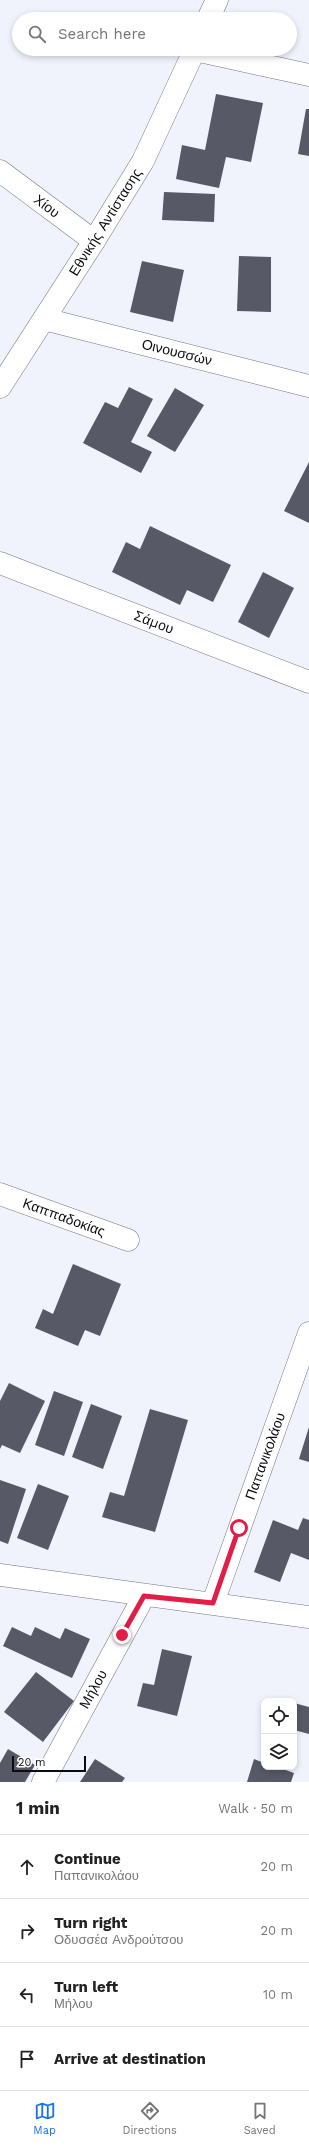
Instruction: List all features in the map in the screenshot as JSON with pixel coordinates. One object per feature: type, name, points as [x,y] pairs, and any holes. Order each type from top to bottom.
[{"type":"street","points":[[211,12],[217,0]]},
{"type":"street","name":"Εθνικής Αντίστασης","points":[[0,387],[94,241],[143,161],[192,56]]},
{"type":"street","points":[[226,56],[309,75]]},
{"type":"street","name":"Χίου","points":[[0,171],[94,241]]},
{"type":"street","name":"Οινουσσών","points":[[44,319],[309,386]]},
{"type":"street","name":"Σάμου","points":[[0,563],[309,682]]},
{"type":"street","name":"Καππαδοκίας","points":[[0,1194],[128,1240]]},
{"type":"street","name":"Παπανικολάου","points":[[213,1603],[309,1333]]},
{"type":"street","points":[[0,1575],[144,1596],[213,1603],[309,1617]]},
{"type":"street","name":"Μήλου","points":[[43,1782],[144,1596]]},
{"type":"building","points":[[216,94],[263,103],[251,162],[226,157],[219,188],[176,179],[182,145],[205,150]]},
{"type":"building","points":[[306,109],[309,109],[309,156],[298,154]]},
{"type":"building","points":[[164,192],[215,194],[214,222],[162,220]]},
{"type":"building","points":[[239,256],[271,257],[271,312],[237,311]]},
{"type":"building","points":[[142,261],[184,270],[173,322],[130,312]]},
{"type":"building","points":[[129,387],[153,399],[131,442],[152,452],[141,473],[83,443],[105,402],[118,408]]},
{"type":"building","points":[[175,388],[204,405],[175,452],[147,436]]},
{"type":"building","points":[[309,462],[309,523],[284,511]]},
{"type":"building","points":[[150,526],[231,565],[213,602],[187,590],[180,605],[112,572],[126,542],[140,549]]},
{"type":"building","points":[[263,572],[294,588],[269,638],[238,622]]},
{"type":"building","points":[[73,1264],[121,1284],[100,1336],[85,1330],[78,1346],[35,1328],[43,1309],[53,1314]]},
{"type":"building","points":[[9,1383],[45,1401],[20,1453],[2,1445],[0,1449],[0,1401]]},
{"type":"building","points":[[54,1391],[83,1402],[64,1456],[35,1445]]},
{"type":"building","points":[[91,1404],[122,1416],[103,1469],[72,1457]]},
{"type":"building","points":[[150,1409],[188,1420],[155,1532],[102,1517],[110,1492],[124,1496]]},
{"type":"building","points":[[309,1427],[309,1462],[299,1459]]},
{"type":"building","points":[[0,1480],[26,1489],[8,1544],[0,1541]]},
{"type":"building","points":[[38,1484],[69,1496],[48,1550],[17,1538]]},
{"type":"building","points":[[303,1518],[309,1520],[309,1560],[291,1553],[280,1582],[254,1572],[273,1520],[298,1530]]},
{"type":"building","points":[[12,1627],[31,1636],[35,1627],[60,1639],[65,1628],[90,1639],[72,1678],[3,1646]]},
{"type":"building","points":[[162,1649],[192,1656],[177,1716],[137,1706],[143,1683],[154,1685]]},
{"type":"building","points":[[36,1672],[74,1701],[43,1742],[4,1712]]},
{"type":"building","points":[[297,1704],[309,1707],[309,1734],[297,1731]]},
{"type":"building","points":[[8,1749],[35,1765],[25,1782],[0,1782],[0,1763]]},
{"type":"building","points":[[95,1759],[125,1778],[122,1782],[80,1782]]},
{"type":"building","points":[[254,1759],[261,1762],[261,1770],[286,1770],[294,1773],[291,1782],[247,1782]]},
{"type":"route","points":[[122,1635],[144,1596],[213,1603],[239,1528]]}]
